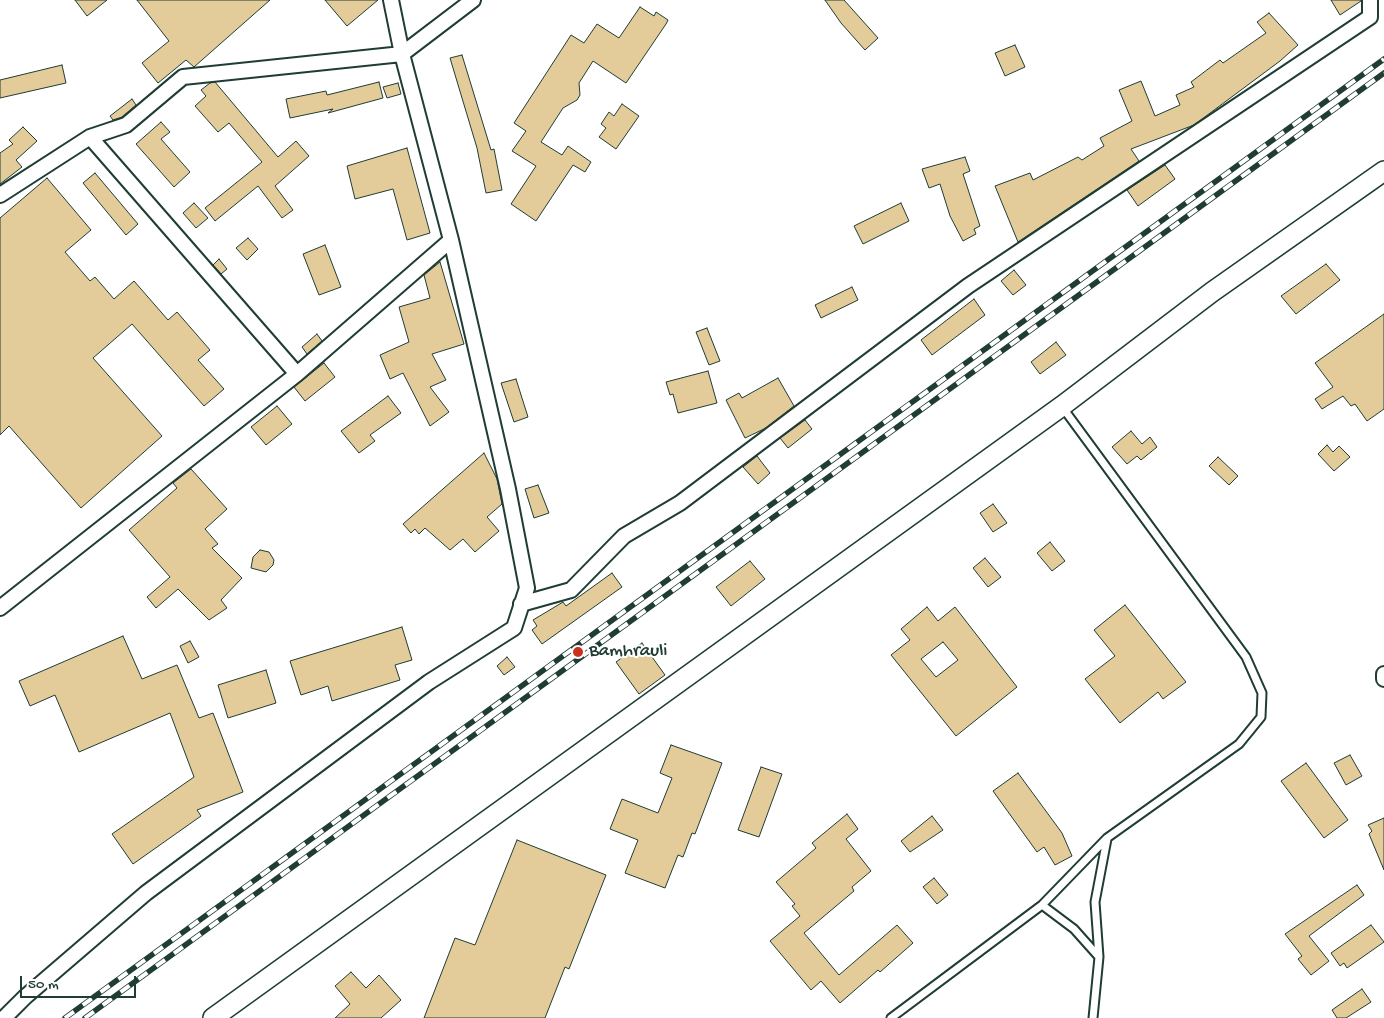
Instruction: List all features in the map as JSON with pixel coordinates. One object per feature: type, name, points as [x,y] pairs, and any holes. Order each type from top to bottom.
[{"type":"main road","points":[[213,1018],[1062,406],[1212,292],[1384,171]]},
{"type":"street","points":[[4,1018],[25,997],[146,893],[429,682],[514,628],[527,588],[508,489],[451,240],[402,54],[391,0]]},
{"type":"street","points":[[0,195],[90,137],[126,125],[183,77],[402,54],[473,0]]},
{"type":"street","points":[[522,604],[571,590],[624,536],[680,503],[968,286],[1370,17],[1370,0]]},
{"type":"street","points":[[90,137],[297,374]]},
{"type":"street","points":[[0,608],[297,374],[451,240]]},
{"type":"street","points":[[1384,674],[1384,679]]},
{"type":"lane","points":[[891,1018],[1042,906],[1107,838],[1240,744],[1261,717],[1262,693],[1246,657],[1062,406]]},
{"type":"lane","points":[[1094,1018],[1099,957],[1095,902],[1107,838]]},
{"type":"lane","points":[[1042,906],[1074,929],[1099,957]]},
{"type":"building","points":[[75,0],[107,0],[87,16]]},
{"type":"building","points":[[137,0],[270,0],[194,67],[186,60],[158,83],[142,63],[169,41]]},
{"type":"building","points":[[325,0],[378,0],[347,26]]},
{"type":"building","points":[[825,0],[844,0],[878,38],[865,50],[841,23]]},
{"type":"building","points":[[1331,0],[1361,0],[1361,1],[1340,15]]},
{"type":"building","points":[[640,7],[654,16],[656,12],[668,20],[626,83],[593,61],[579,83],[580,95],[577,100],[563,108],[541,142],[562,155],[568,146],[591,162],[585,172],[573,165],[536,221],[511,204],[536,166],[512,151],[526,131],[514,123],[571,35],[584,43],[597,24],[619,38]]},
{"type":"building","points":[[1269,13],[1298,45],[1280,61],[1194,125],[1131,149],[1139,161],[1018,242],[995,186],[1030,173],[1033,180],[1078,157],[1082,160],[1104,146],[1100,138],[1132,121],[1119,90],[1141,81],[1155,116],[1180,105],[1176,95],[1194,87],[1191,82],[1220,60],[1223,63],[1266,33],[1257,22]]},
{"type":"building","points":[[1015,45],[1025,67],[1005,76],[995,53]]},
{"type":"building","points":[[462,55],[491,150],[494,149],[502,190],[486,193],[477,148],[450,58]]},
{"type":"building","points":[[62,65],[66,83],[0,98],[0,80]]},
{"type":"building","points":[[215,82],[278,157],[296,141],[309,156],[275,186],[293,210],[282,218],[258,186],[215,221],[205,208],[262,162],[229,123],[218,132],[195,106],[206,96],[201,90],[210,83]]},
{"type":"building","points":[[379,82],[383,98],[328,113],[333,109],[290,118],[286,99],[326,91],[327,95]]},
{"type":"building","points":[[398,83],[401,94],[387,98],[383,87]]},
{"type":"building","points":[[132,99],[136,105],[122,117],[113,120],[110,116]]},
{"type":"building","points":[[622,104],[639,116],[616,149],[599,137],[606,128],[601,124],[609,112],[614,116]]},
{"type":"building","points":[[161,122],[170,132],[161,139],[190,172],[174,187],[136,144]]},
{"type":"building","points":[[23,127],[37,141],[16,160],[22,167],[0,184],[0,153],[13,144],[9,140]]},
{"type":"building","points":[[407,148],[430,233],[407,240],[393,189],[355,199],[347,166]]},
{"type":"building","points":[[965,157],[970,171],[963,174],[980,226],[974,229],[976,234],[963,241],[950,216],[940,184],[929,188],[922,169]]},
{"type":"building","points":[[1165,165],[1175,179],[1138,206],[1127,190]]},
{"type":"building","points":[[95,173],[138,224],[126,235],[83,183]]},
{"type":"building","points":[[47,178],[91,230],[65,252],[90,281],[95,277],[114,299],[134,281],[168,320],[177,312],[210,350],[198,360],[224,389],[204,406],[132,324],[93,358],[162,436],[81,508],[9,426],[0,435],[0,218]]},
{"type":"building","points":[[194,203],[208,218],[196,228],[183,213]]},
{"type":"building","points":[[901,203],[909,221],[863,244],[854,226]]},
{"type":"building","points":[[248,238],[258,249],[247,260],[236,248]]},
{"type":"building","points":[[325,245],[341,287],[319,295],[303,254]]},
{"type":"building","points":[[219,259],[227,269],[221,274],[213,265]]},
{"type":"building","points":[[440,262],[464,344],[432,354],[446,380],[430,387],[449,412],[430,426],[403,373],[390,379],[380,355],[409,342],[399,307],[430,298],[424,275]]},
{"type":"building","points":[[1326,264],[1340,280],[1296,314],[1281,296]]},
{"type":"building","points":[[1014,270],[1026,285],[1013,295],[1001,281]]},
{"type":"building","points":[[852,287],[858,300],[821,318],[815,305]]},
{"type":"building","points":[[974,299],[985,315],[932,355],[921,340]]},
{"type":"building","points":[[1384,314],[1384,409],[1367,421],[1355,404],[1351,406],[1343,396],[1322,409],[1315,399],[1333,387],[1315,363]]},
{"type":"building","points":[[707,328],[720,361],[709,365],[696,332]]},
{"type":"building","points":[[317,334],[322,341],[307,354],[302,347]]},
{"type":"building","points":[[1056,342],[1066,355],[1040,374],[1031,362]]},
{"type":"building","points":[[324,363],[335,377],[305,401],[294,387]]},
{"type":"building","points":[[708,371],[717,403],[678,413],[673,394],[670,395],[666,382]]},
{"type":"building","points":[[778,378],[794,406],[766,428],[745,438],[726,400],[739,393],[742,398]]},
{"type":"building","points":[[516,379],[528,417],[514,422],[501,383]]},
{"type":"building","points":[[388,396],[401,413],[370,435],[375,441],[359,453],[341,431]]},
{"type":"building","points":[[277,406],[292,424],[266,445],[251,427]]},
{"type":"building","points":[[805,420],[812,429],[788,448],[780,438]]},
{"type":"building","points":[[1131,431],[1142,444],[1150,437],[1157,447],[1141,460],[1137,456],[1127,464],[1112,447]]},
{"type":"building","points":[[1327,445],[1333,452],[1339,446],[1350,457],[1334,471],[1318,454]]},
{"type":"building","points":[[484,453],[497,479],[502,504],[487,517],[499,531],[475,552],[463,539],[450,550],[425,528],[419,534],[415,529],[411,533],[403,524]]},
{"type":"building","points":[[757,456],[770,473],[758,484],[743,467]]},
{"type":"building","points":[[1218,457],[1238,476],[1229,485],[1209,466]]},
{"type":"building","points":[[191,469],[227,509],[205,529],[218,544],[212,548],[242,578],[221,600],[227,608],[209,620],[178,589],[156,608],[147,597],[170,577],[129,530],[177,488],[173,483]]},
{"type":"building","points":[[538,485],[549,513],[534,518],[525,489]]},
{"type":"building","points":[[993,504],[1007,523],[993,532],[980,513]]},
{"type":"building","points":[[1050,542],[1065,561],[1052,571],[1037,553]]},
{"type":"building","points":[[260,550],[269,552],[274,560],[273,565],[266,572],[251,568],[253,557]]},
{"type":"building","points":[[985,558],[1001,577],[988,587],[973,568]]},
{"type":"building","points":[[750,561],[765,579],[731,606],[716,587]]},
{"type":"building","points":[[612,573],[622,587],[542,644],[532,630],[537,626],[533,620],[563,602],[566,606]]},
{"type":"building","points":[[1125,605],[1186,682],[1163,699],[1158,692],[1120,723],[1085,679],[1115,656],[1094,630]]},
{"type":"building","points":[[927,607],[938,621],[955,607],[1017,687],[956,736],[891,655],[910,640],[901,629]],"holes":[[[943,642],[958,660],[936,677],[921,659]]]},
{"type":"building","points":[[402,627],[412,660],[395,665],[400,680],[332,701],[328,686],[301,695],[290,661]]},
{"type":"building","points":[[123,636],[142,679],[177,665],[199,718],[213,713],[243,792],[197,810],[201,816],[133,864],[112,834],[194,777],[170,713],[79,752],[55,695],[30,706],[19,681]]},
{"type":"building","points":[[190,641],[199,657],[188,663],[180,646]]},
{"type":"building","points":[[642,643],[665,675],[639,694],[616,662]]},
{"type":"building","points":[[507,657],[515,667],[504,675],[497,666]]},
{"type":"building","points":[[266,670],[276,703],[228,718],[218,685]]},
{"type":"building","points":[[671,745],[722,763],[695,834],[692,833],[683,857],[678,855],[665,888],[625,873],[638,840],[610,829],[622,799],[658,813],[672,778],[660,773]]},
{"type":"building","points":[[1350,755],[1362,776],[1346,785],[1334,763]]},
{"type":"building","points":[[1306,763],[1348,820],[1324,838],[1281,781]]},
{"type":"building","points":[[761,767],[782,774],[759,837],[738,830]]},
{"type":"building","points":[[1018,773],[1062,833],[1072,856],[1055,865],[1044,847],[1037,852],[993,791]]},
{"type":"building","points":[[847,814],[858,829],[846,839],[871,871],[852,887],[854,891],[804,933],[839,975],[897,925],[913,943],[840,1003],[821,981],[811,990],[770,941],[800,916],[792,906],[795,904],[776,882],[816,848],[812,843]]},
{"type":"building","points":[[932,816],[943,830],[910,852],[901,841]]},
{"type":"building","points":[[1384,818],[1384,870],[1369,834],[1372,831],[1368,825]]},
{"type":"building","points":[[517,840],[606,875],[569,969],[565,967],[545,1018],[424,1018],[455,938],[475,945]]},
{"type":"building","points":[[934,878],[948,895],[937,904],[923,887]]},
{"type":"building","points":[[1357,885],[1364,895],[1309,936],[1329,961],[1311,975],[1298,959],[1302,956],[1285,934]]},
{"type":"building","points":[[1371,925],[1384,942],[1347,968],[1344,963],[1340,966],[1331,953]]},
{"type":"building","points":[[351,972],[366,988],[379,975],[401,1000],[381,1018],[335,1018],[350,1004],[335,986]]},
{"type":"building","points":[[1362,989],[1371,1002],[1346,1018],[1337,1018],[1332,1010]]},
{"type":"railway","points":[[65,1018],[1384,59]]},
{"type":"railway","points":[[85,1018],[1384,73]]},
{"type":"place","name":"Bamhrauli","points":[[578,652]]}]
